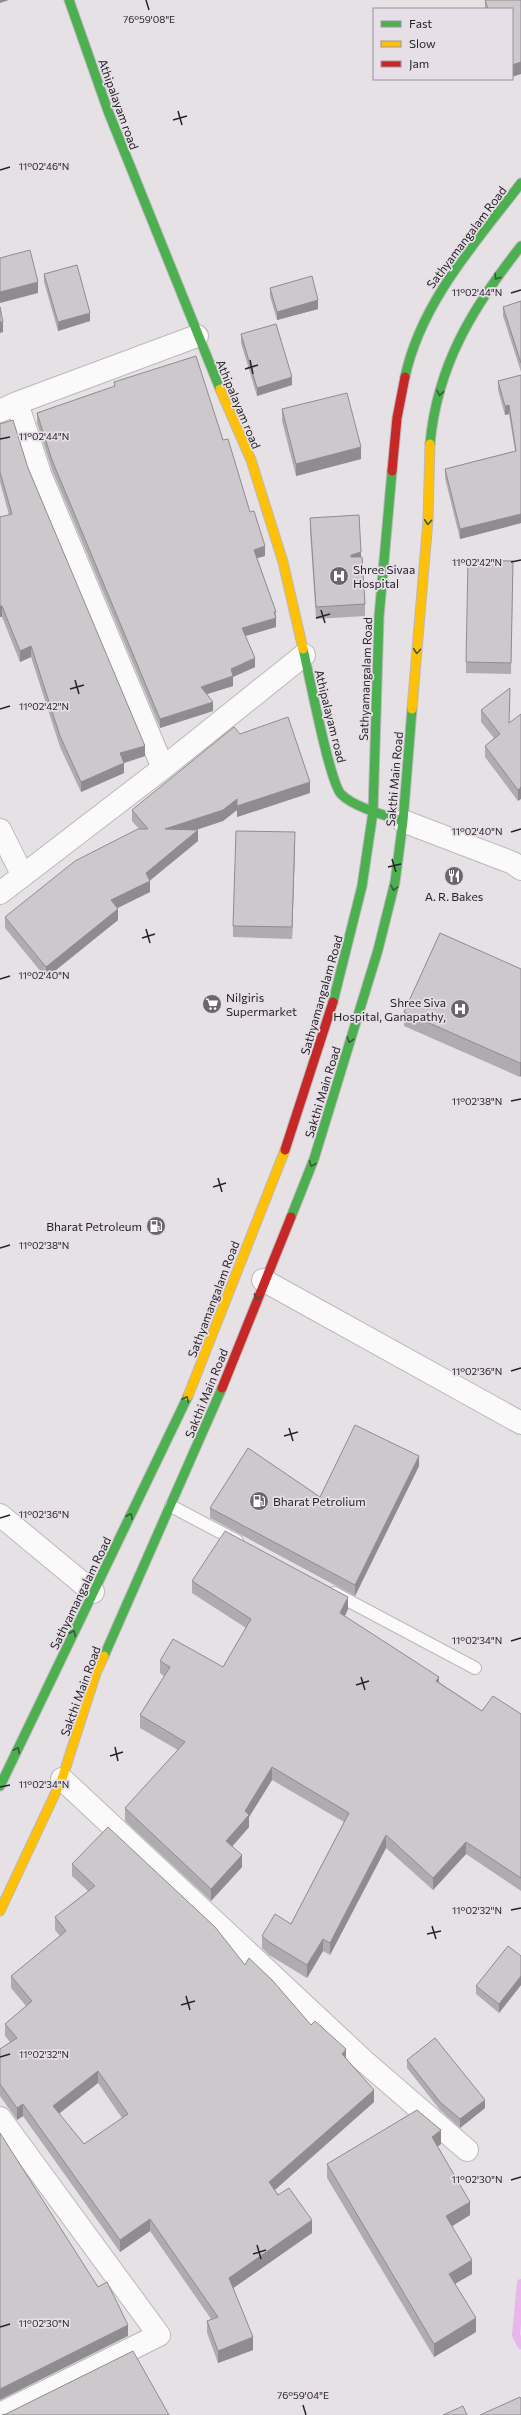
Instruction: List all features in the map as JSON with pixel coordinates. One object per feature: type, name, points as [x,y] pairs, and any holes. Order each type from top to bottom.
[{"type":"main road","name":"Athipalayam road","points":[[68,0],[108,111],[197,336],[250,460],[284,562],[330,766],[341,794],[373,812],[403,821]]},
{"type":"main road","name":"Sathyamangalam Road","points":[[0,1786],[188,1397],[289,1140],[332,1005],[362,886],[373,812],[379,617],[397,418],[408,364],[436,294],[521,183]]},
{"type":"main road","name":"Sakthi Main Road","points":[[0,1911],[62,1779],[96,1673],[203,1434],[263,1280],[314,1159],[373,965],[395,882],[403,821],[428,520],[430,442],[441,384],[460,335],[500,273],[521,246]]},
{"type":"street","points":[[163,768],[40,474],[8,407],[197,336]]},
{"type":"street","points":[[0,893],[22,874],[163,768],[304,655]]},
{"type":"street","points":[[403,821],[518,863]]},
{"type":"street","points":[[0,830],[22,874]]},
{"type":"street","points":[[263,1280],[521,1423]]},
{"type":"street","points":[[0,1515],[93,1592]]},
{"type":"street","points":[[62,1779],[364,2062],[467,2150]]},
{"type":"street","points":[[0,2118],[159,2335],[0,2414]]},
{"type":"lane","points":[[171,1506],[251,1549]]},
{"type":"lane","points":[[321,1586],[475,1668]]},
{"type":"building","points":[[485,0],[521,0],[521,62],[513,65],[513,8],[488,8]]},
{"type":"building","points":[[30,250],[38,282],[0,292],[0,258]]},
{"type":"building","points":[[77,265],[90,313],[58,322],[44,274]]},
{"type":"building","points":[[312,276],[318,300],[277,312],[270,288]]},
{"type":"building","points":[[521,301],[521,363],[503,307]]},
{"type":"building","points":[[0,307],[3,322],[0,322]]},
{"type":"building","points":[[276,324],[292,377],[257,388],[241,334]]},
{"type":"building","points":[[196,356],[223,440],[228,439],[250,512],[254,511],[265,546],[254,550],[276,612],[274,612],[276,618],[242,628],[255,658],[231,669],[233,676],[201,687],[213,702],[160,719],[52,460],[37,413],[115,386],[114,382]]},
{"type":"building","points":[[521,375],[521,514],[460,529],[445,469],[516,451],[509,405],[505,406],[498,381]]},
{"type":"building","points":[[347,393],[361,447],[296,464],[282,409]]},
{"type":"building","points":[[13,420],[28,468],[145,746],[120,753],[124,763],[81,782],[60,736],[31,646],[20,651],[2,606],[0,606],[0,517],[12,514],[0,472],[0,424]]},
{"type":"building","points":[[359,515],[361,552],[351,555],[351,557],[362,557],[365,604],[316,607],[310,518]]},
{"type":"building","points":[[468,560],[513,561],[511,663],[466,662]]},
{"type":"building","points":[[510,688],[509,723],[521,714],[521,787],[518,790],[485,746],[500,734],[481,710]]},
{"type":"building","points":[[288,717],[310,782],[237,806],[237,799],[223,810],[165,829],[198,830],[146,873],[150,881],[111,900],[118,909],[46,967],[5,917],[75,861],[138,829],[148,829],[132,810],[234,727],[240,734]]},
{"type":"building","points":[[236,831],[295,832],[292,927],[233,926]]},
{"type":"building","points":[[440,933],[521,969],[520,1063],[404,1012]]},
{"type":"building","points":[[355,1425],[419,1456],[355,1585],[210,1508],[248,1448],[320,1497]]},
{"type":"building","points":[[225,1531],[348,1597],[340,1613],[439,1677],[436,1681],[482,1711],[493,1696],[521,1714],[521,1878],[466,1842],[433,1878],[386,1835],[330,1943],[323,1939],[307,1965],[269,1942],[262,1936],[275,1914],[291,1924],[349,1813],[272,1767],[245,1811],[249,1815],[226,1841],[242,1855],[211,1889],[125,1808],[185,1742],[140,1715],[170,1667],[160,1661],[173,1639],[223,1667],[251,1619],[192,1581]]},
{"type":"building","points":[[108,1827],[215,1927],[245,1965],[249,1958],[273,1981],[311,2025],[315,2021],[346,2049],[342,2054],[374,2090],[269,2182],[278,2195],[289,2188],[312,2220],[229,2278],[253,2337],[218,2351],[207,2321],[218,2317],[150,2219],[120,2240],[23,2104],[17,2108],[0,2084],[0,2049],[17,2038],[5,2024],[32,2001],[11,1976],[66,1931],[55,1917],[95,1886],[72,1864]],"holes":[[[98,2071],[128,2114],[84,2144],[53,2106]]]},
{"type":"building","points":[[508,1946],[521,1956],[521,1976],[499,2004],[476,1986]]},
{"type":"building","points":[[435,2038],[485,2100],[460,2119],[440,2102],[407,2060]]},
{"type":"building","points":[[417,2110],[441,2130],[432,2137],[470,2202],[446,2216],[472,2260],[449,2274],[476,2318],[434,2344],[327,2164]]},
{"type":"building","points":[[0,2133],[98,2287],[107,2282],[128,2325],[0,2389]]},
{"type":"building","points":[[133,2351],[169,2415],[2,2415],[6,2414]]},
{"type":"building","points":[[520,2397],[521,2415],[480,2415]]},
{"type":"building","points":[[463,2406],[467,2415],[443,2415]]},
{"type":"waterway","points":[[521,2283],[516,2335],[521,2345]]},
{"type":"traffic: fast","points":[[69,0],[108,111],[220,389]]},
{"type":"traffic: fast","points":[[405,377],[413,350],[424,323],[437,298],[452,274],[521,183]]},
{"type":"traffic: fast","points":[[430,444],[440,388],[460,338],[488,292],[521,246]]},
{"type":"traffic: fast","points":[[333,1002],[362,886],[373,812],[379,617],[392,471]]},
{"type":"traffic: fast","points":[[303,649],[325,749],[336,785],[341,794],[346,799],[362,807],[403,821]]},
{"type":"traffic: fast","points":[[291,1217],[314,1159],[378,950],[395,882],[403,821],[412,709]]},
{"type":"traffic: fast","points":[[104,1656],[222,1388]]},
{"type":"traffic: fast","points":[[0,1786],[188,1396]]},
{"type":"traffic: slow","points":[[220,389],[251,460],[283,562],[303,649]]},
{"type":"traffic: slow","points":[[412,709],[428,520],[430,444]]},
{"type":"traffic: slow","points":[[188,1396],[285,1150]]},
{"type":"traffic: slow","points":[[0,1911],[62,1779],[96,1673],[104,1656]]},
{"type":"traffic: jam","points":[[392,471],[397,418],[405,377]]},
{"type":"traffic: jam","points":[[285,1150],[333,1002]]},
{"type":"traffic: jam","points":[[222,1388],[291,1217]]},
{"type":"place","name":"Shree Sivaa Hospital","points":[[339,576]]},
{"type":"place","name":"A. R. Bakes","points":[[454,876]]},
{"type":"place","name":"Nilgiris Supermarket","points":[[212,1004]]},
{"type":"place","name":"Shree Siva Hospital, Ganapathy,","points":[[460,1009]]},
{"type":"place","name":"Bharat Petroleum","points":[[156,1226]]},
{"type":"place","name":"Bharat Petrolium","points":[[259,1501]]}]
